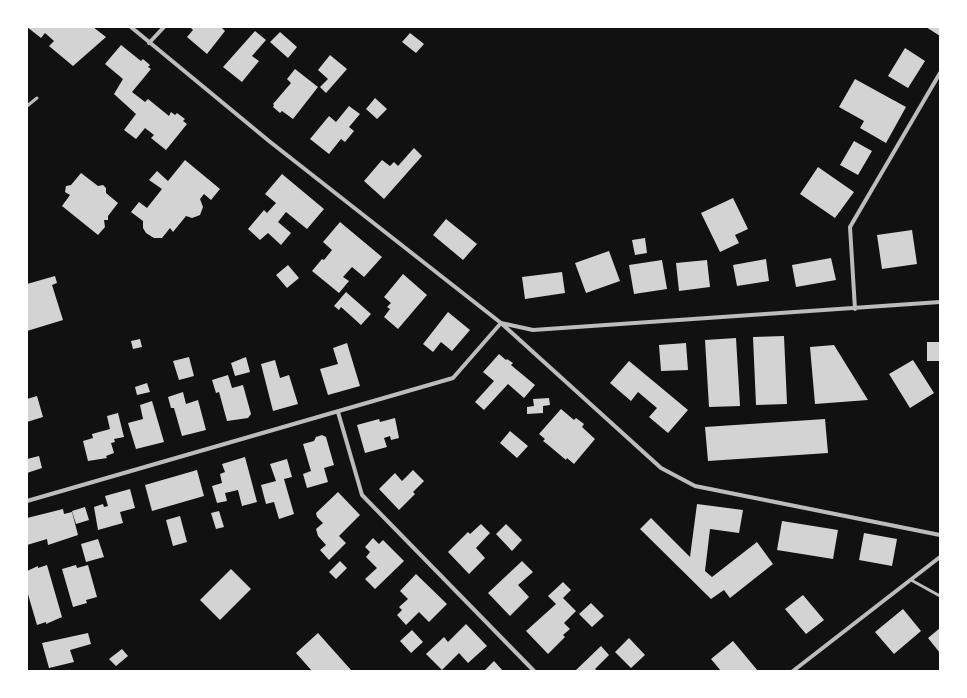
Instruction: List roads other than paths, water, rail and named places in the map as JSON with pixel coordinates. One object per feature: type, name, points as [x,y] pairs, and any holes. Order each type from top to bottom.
[{"type":"street","points":[[131,27],[269,141],[501,323],[661,468],[695,486],[940,535]]},
{"type":"street","points":[[149,43],[164,27]]},
{"type":"street","points":[[855,309],[850,227],[940,73]]},
{"type":"street","points":[[501,323],[533,330],[940,302]]},
{"type":"street","points":[[27,502],[453,378],[501,323]]},
{"type":"street","points":[[338,412],[362,495],[534,671]]},
{"type":"street","points":[[792,671],[940,558]]},
{"type":"lane","points":[[27,106],[37,98]]},
{"type":"lane","points":[[912,580],[940,596]]}]
